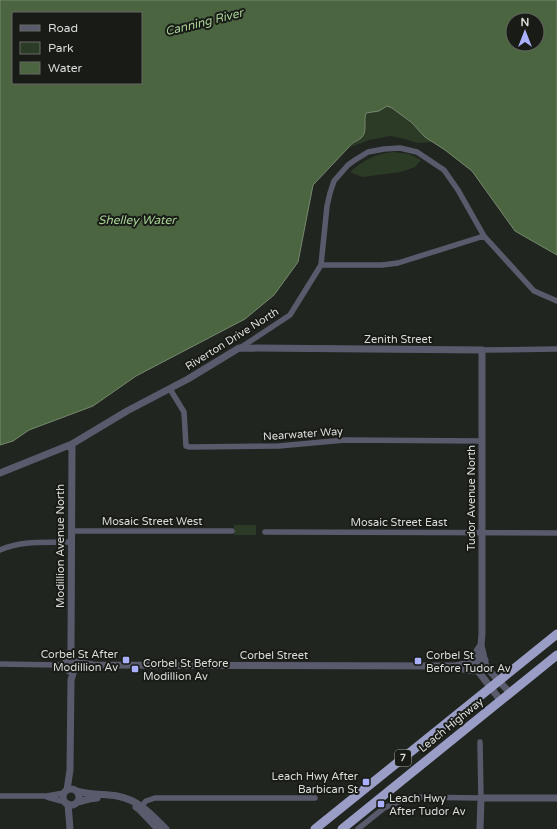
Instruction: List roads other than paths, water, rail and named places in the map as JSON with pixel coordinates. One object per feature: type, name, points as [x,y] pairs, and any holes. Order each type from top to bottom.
[{"type":"highway","name":"Leach Highway","points":[[316,829],[557,634]]},
{"type":"highway","name":"Leach Highway","points":[[342,829],[557,655]]},
{"type":"street","name":"Riverton Drive North","points":[[0,473],[72,444],[127,411],[170,389],[239,348],[290,315],[321,265],[327,206],[334,181],[355,160],[368,152],[400,148],[417,152],[444,170],[458,190],[484,236],[534,291],[557,301]]},
{"type":"street","points":[[321,265],[382,265],[398,263],[484,236]]},
{"type":"street","name":"Zenith Street","points":[[239,348],[482,350],[557,349]]},
{"type":"street","name":"Tudor Avenue North","points":[[482,350],[481,645],[486,664],[510,693]]},
{"type":"street","name":"Nearwater Way","points":[[170,389],[184,412],[186,446],[190,447],[279,446],[345,440],[482,441]]},
{"type":"street","name":"Modillion Avenue North","points":[[71,791],[72,444]]},
{"type":"street","name":"Mosaic Street West","points":[[72,531],[232,531]]},
{"type":"street","name":"Mosaic Street East","points":[[265,532],[557,533]]},
{"type":"street","points":[[0,550],[11,545],[27,543],[71,542]]},
{"type":"street","name":"Tudor Avenue North","points":[[481,645],[478,651],[478,671],[501,701]]},
{"type":"street","name":"Corbel Street","points":[[0,664],[455,666],[477,661],[486,664]]},
{"type":"street","points":[[478,671],[486,664]]},
{"type":"street","name":"Corbel Street","points":[[455,666],[478,671]]},
{"type":"street","points":[[480,742],[480,829]]},
{"type":"street","points":[[71,791],[79,797],[71,803]]},
{"type":"street","points":[[71,791],[63,798],[71,803]]},
{"type":"street","points":[[0,796],[47,796],[71,791],[116,796],[126,798],[140,807],[166,829]]},
{"type":"street","points":[[47,796],[71,803],[89,799],[110,799],[122,801],[140,807],[158,829]]},
{"type":"street","points":[[358,829],[384,808],[410,797],[557,798]]},
{"type":"street","points":[[140,807],[146,800],[155,798],[315,798]]},
{"type":"street","points":[[70,828],[71,803]]},
{"type":"water","name":"Shelley Water","points":[[0,0],[557,0],[557,255],[515,231],[472,171],[425,137],[411,122],[387,106],[379,111],[366,113],[365,130],[363,136],[352,144],[313,185],[298,262],[274,295],[245,319],[136,376],[93,406],[29,430],[13,441],[0,445]]},
{"type":"place","name":"Corbel St After Modillion Av","points":[[126,660]]},
{"type":"place","name":"Corbel St Before Tudor Av","points":[[418,661]]},
{"type":"place","name":"Corbel St Before Modillion Av","points":[[135,669]]},
{"type":"place","name":"Leach Hwy After Barbican St","points":[[366,782]]},
{"type":"place","name":"Leach Hwy After Tudor Av","points":[[381,804]]},
{"type":"water label","name":"Canning River","points":[[204,22]]}]
